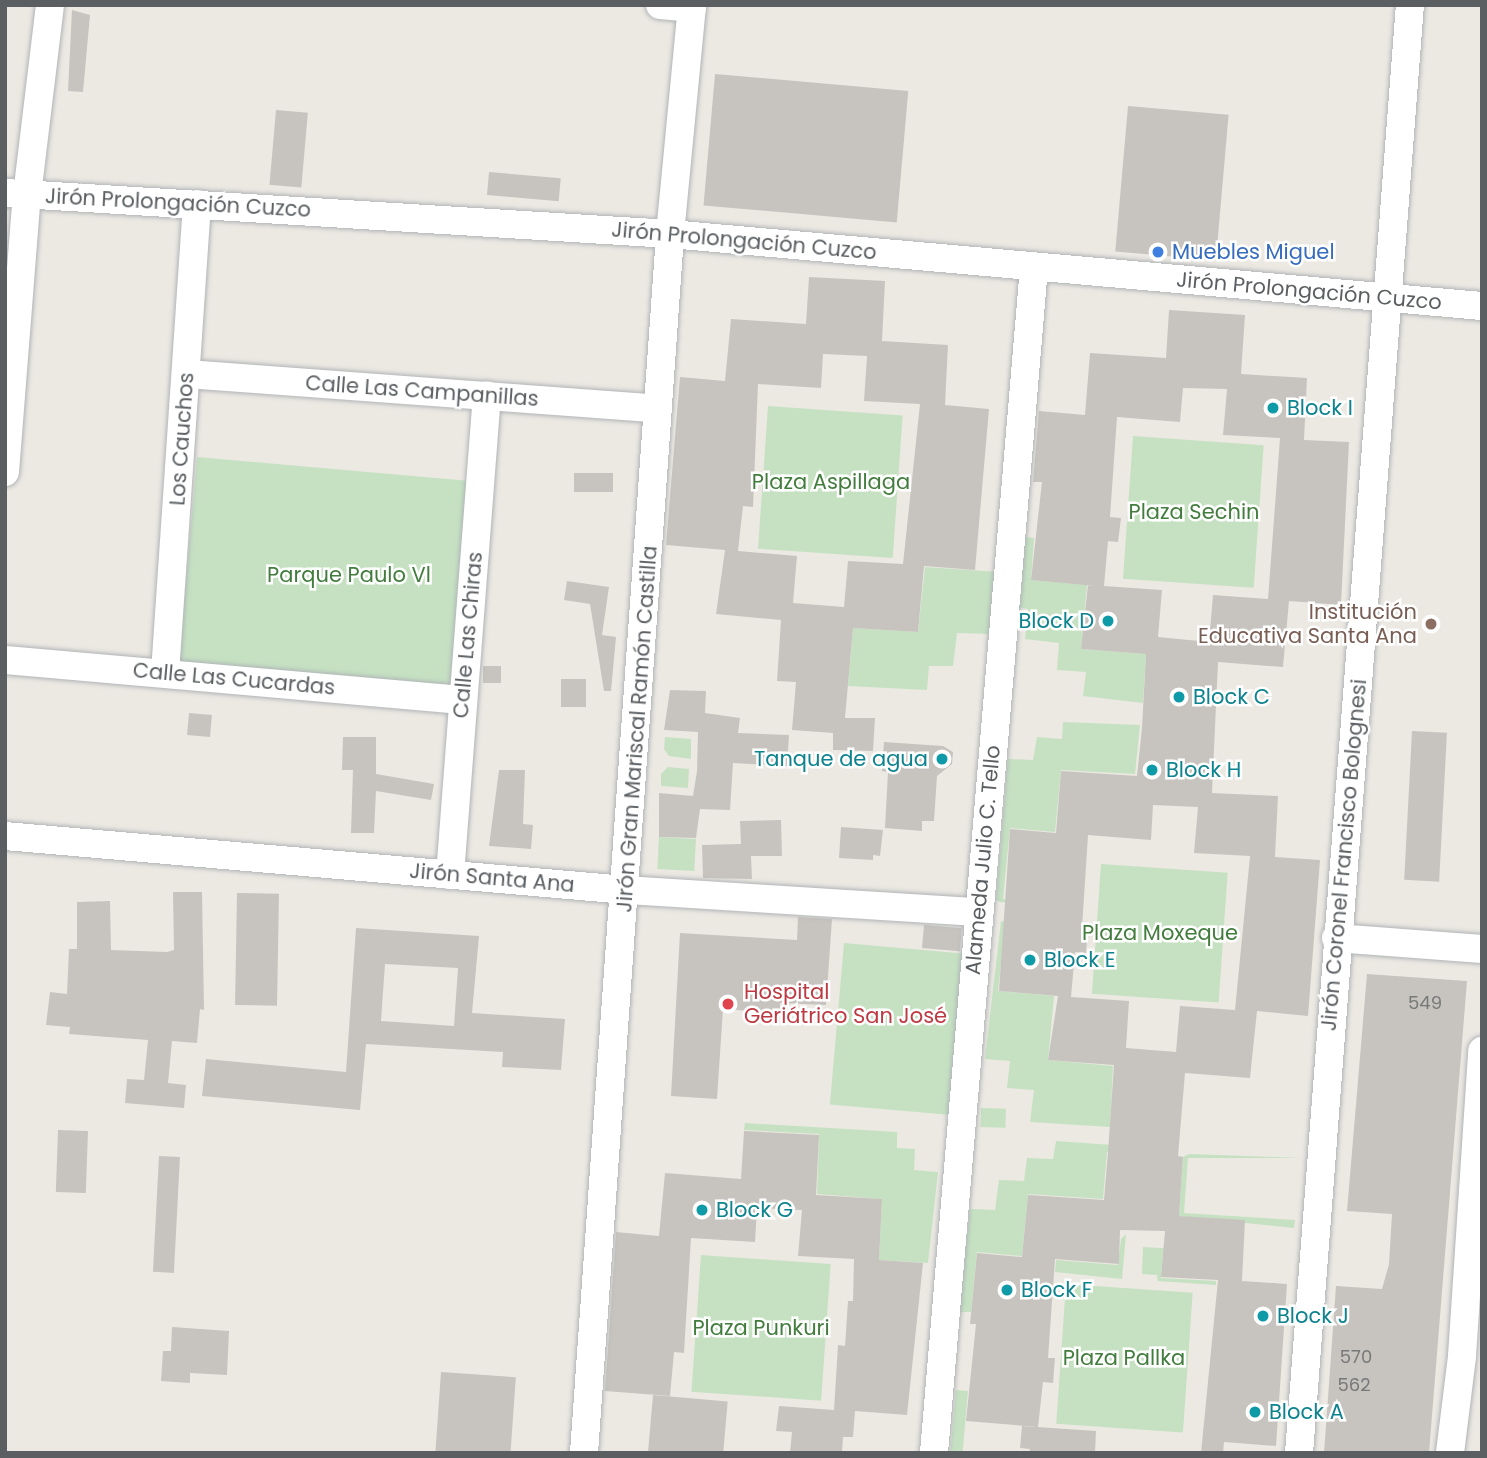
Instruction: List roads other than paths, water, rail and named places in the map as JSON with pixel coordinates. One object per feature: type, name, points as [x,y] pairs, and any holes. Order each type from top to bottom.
[{"type":"street","points":[[5,472],[16,194],[50,5]]},
{"type":"street","points":[[660,5],[692,6]]},
{"type":"street","name":"Jirón Coronel Francisco Bolognesi","points":[[1299,1453],[1336,938],[1410,5]]},
{"type":"street","name":"Jirón Gran Mariscal Ramón Castilla","points":[[584,1453],[626,890],[670,234],[692,6]]},
{"type":"street","name":"Jirón Prolongación Cuzco","points":[[16,194],[670,234],[1482,306]]},
{"type":"street","name":"Los Cauchos","points":[[165,673],[197,204]]},
{"type":"street","name":"Alameda Julio C. Tello","points":[[934,1453],[1034,267]]},
{"type":"street","name":"Calle Las Campanillas","points":[[187,374],[658,409]]},
{"type":"street","name":"Calle Las Chiras","points":[[450,875],[487,395]]},
{"type":"street","name":"Calle Las Cucardas","points":[[5,660],[462,700]]},
{"type":"street","name":"Jirón Santa Ana","points":[[5,836],[626,890],[979,912]]},
{"type":"street","points":[[1336,938],[1482,949]]},
{"type":"street","points":[[1450,1453],[1471,1366],[1482,1051]]},
{"type":"place","name":"Muebles Miguel","points":[[1158,252]]},
{"type":"place","name":"Block I","points":[[1273,408]]},
{"type":"place","name":"Block D","points":[[1108,621]]},
{"type":"place","name":"Institución Educativa Santa Ana","points":[[1431,624]]},
{"type":"place","name":"Block C","points":[[1179,697]]},
{"type":"place","name":"Tanque de agua","points":[[942,759]]},
{"type":"place","name":"Block H","points":[[1152,770]]},
{"type":"place","name":"Block E","points":[[1030,960]]},
{"type":"place","name":"Hospital Geriátrico San José","points":[[728,1004]]},
{"type":"place","name":"Block G","points":[[702,1210]]},
{"type":"place","name":"Block F","points":[[1007,1290]]},
{"type":"place","name":"Block J","points":[[1263,1316]]},
{"type":"place","name":"Block A","points":[[1255,1412]]},
{"type":"park label","name":"Plaza Aspillaga","points":[[831,482]]},
{"type":"park label","name":"Plaza Sechin","points":[[1194,512]]},
{"type":"park label","name":"Parque Paulo Vl","points":[[349,575]]},
{"type":"park label","name":"Plaza Moxeque","points":[[1160,933]]},
{"type":"park label","name":"Plaza Punkuri","points":[[761,1328]]},
{"type":"park label","name":"Plaza Pallka","points":[[1124,1358]]}]
